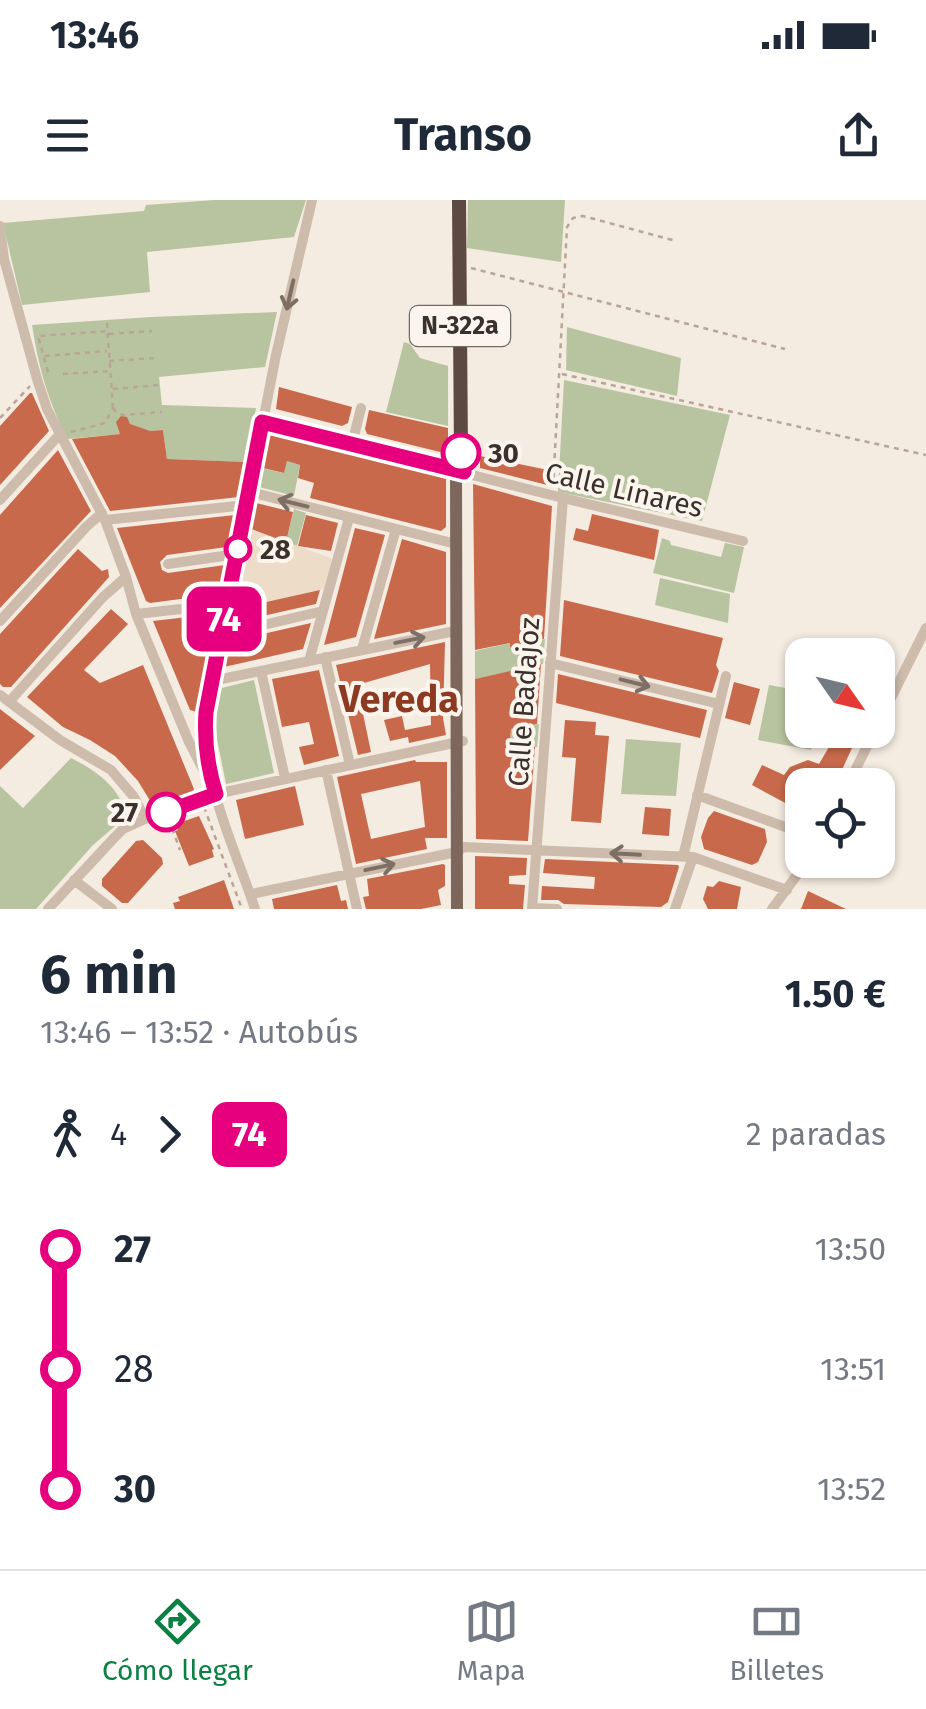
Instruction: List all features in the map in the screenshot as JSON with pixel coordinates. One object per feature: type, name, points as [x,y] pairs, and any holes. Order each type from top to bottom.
[{"type":"highway","name":"N-322a","points":[[459,200],[461,453]]},
{"type":"main road","points":[[459,741],[456,544],[461,453]]},
{"type":"main road","points":[[458,909],[460,471]]},
{"type":"street","points":[[256,909],[216,794],[204,739],[206,712],[262,422],[312,200]]},
{"type":"street","points":[[0,226],[4,259],[37,378],[60,434],[104,516],[136,614],[216,794]]},
{"type":"street","points":[[352,444],[361,408]]},
{"type":"street","name":"Calle Linares","points":[[262,422],[743,541]]},
{"type":"street","points":[[0,500],[60,434]]},
{"type":"street","name":"Calle Badajoz","points":[[532,909],[558,497]]},
{"type":"street","points":[[0,621],[86,527],[104,516],[248,498],[456,544]]},
{"type":"street","points":[[309,661],[349,518]]},
{"type":"street","points":[[362,649],[396,530]]},
{"type":"street","points":[[168,564],[237,554]]},
{"type":"street","points":[[126,577],[4,698],[60,740],[112,770],[145,819]]},
{"type":"street","points":[[136,614],[227,604]]},
{"type":"street","points":[[221,635],[323,610]]},
{"type":"street","points":[[895,689],[926,628]]},
{"type":"street","points":[[212,681],[456,631]]},
{"type":"street","points":[[325,657],[350,765]]},
{"type":"street","points":[[550,663],[719,704]]},
{"type":"street","points":[[261,671],[285,778]]},
{"type":"street","points":[[676,909],[696,795],[726,676]]},
{"type":"street","points":[[178,715],[195,720],[206,712]]},
{"type":"street","points":[[178,715],[195,733],[206,753]]},
{"type":"street","points":[[48,909],[124,829],[145,819],[216,794],[459,741]]},
{"type":"street","points":[[326,770],[357,909]]},
{"type":"street","points":[[696,795],[785,827]]},
{"type":"street","points":[[250,894],[460,849],[688,857],[787,890]]},
{"type":"street","points":[[772,909],[795,878]]},
{"type":"street","points":[[74,880],[112,909]]},
{"type":"street","points":[[532,909],[556,909]]},
{"type":"path","points":[[558,497],[567,227],[573,218],[583,216],[676,241]]},
{"type":"path","points":[[460,265],[785,349]]},
{"type":"path","points":[[106,324],[113,407],[124,416],[162,412]]},
{"type":"path","points":[[48,372],[38,336],[152,331]]},
{"type":"path","points":[[44,356],[109,351]]},
{"type":"path","points":[[109,361],[156,358]]},
{"type":"path","points":[[64,374],[111,371]]},
{"type":"path","points":[[561,374],[926,455]]},
{"type":"path","points":[[0,418],[37,378]]},
{"type":"path","points":[[112,389],[159,385]]},
{"type":"path","points":[[60,434],[104,423],[113,407]]},
{"type":"path","points":[[202,800],[242,909]]},
{"type":"path","points":[[166,812],[180,850]]},
{"type":"green space","points":[[306,200],[294,237],[147,252],[150,292],[22,305],[3,223],[144,211],[146,205]]},
{"type":"green space","points":[[468,200],[565,200],[561,262],[467,248]]},
{"type":"green space","points":[[277,312],[265,367],[159,377],[162,405],[256,408],[246,462],[167,459],[163,430],[67,439],[45,384],[32,325]]},
{"type":"green space","points":[[567,327],[681,358],[677,396],[566,370]]},
{"type":"green space","points":[[404,342],[420,358],[448,366],[448,426],[386,412]]},
{"type":"green space","points":[[564,380],[730,415],[702,521],[558,492]]},
{"type":"green space","points":[[287,461],[300,465],[294,496],[259,487],[262,468],[283,473]]},
{"type":"green space","points":[[294,509],[306,513],[297,546],[286,542]]},
{"type":"green space","points":[[662,538],[671,545],[721,557],[725,543],[744,547],[734,593],[653,573]]},
{"type":"green space","points":[[660,578],[730,594],[728,623],[655,605]]},
{"type":"green space","points":[[545,639],[543,664],[475,679],[475,651]]},
{"type":"green space","points":[[254,680],[274,773],[226,784],[214,724],[218,689]]},
{"type":"green space","points":[[769,685],[785,688],[785,745],[758,740]]},
{"type":"green space","points":[[539,724],[537,747],[509,752],[511,729]]},
{"type":"green space","points":[[626,739],[681,743],[676,796],[621,794]]},
{"type":"green space","points":[[71,758],[105,780],[118,795],[126,814],[36,909],[0,909],[0,786],[23,808]]},
{"type":"shaded area","points":[[249,528],[333,559],[324,589],[234,610]]},
{"type":"building","points":[[279,387],[352,407],[348,423],[342,426],[276,409]]},
{"type":"building","points":[[30,393],[49,431],[0,485],[0,426]]},
{"type":"building","points":[[369,410],[448,428],[448,448],[440,452],[367,434]]},
{"type":"building","points":[[121,416],[150,431],[163,430],[167,459],[246,462],[239,497],[110,511],[72,439],[120,434],[116,422]]},
{"type":"building","points":[[270,433],[446,477],[446,527],[441,531],[310,498],[314,483],[298,478],[300,465],[287,461],[284,473],[263,468]]},
{"type":"building","points":[[58,450],[91,511],[0,608],[0,515]]},
{"type":"building","points":[[480,456],[553,471],[551,486],[480,468]]},
{"type":"building","points":[[473,484],[552,506],[544,639],[475,650]]},
{"type":"building","points":[[256,503],[293,512],[286,542],[251,529]]},
{"type":"building","points":[[592,514],[659,530],[654,560],[573,540],[576,528],[588,531]]},
{"type":"building","points":[[235,515],[227,547],[167,555],[160,562],[162,570],[168,573],[225,565],[219,594],[146,601],[117,528]]},
{"type":"building","points":[[306,515],[338,523],[331,551],[298,546]]},
{"type":"building","points":[[355,528],[385,535],[356,637],[324,645]]},
{"type":"building","points":[[402,539],[446,552],[446,624],[374,639]]},
{"type":"building","points":[[78,549],[102,571],[108,569],[109,577],[11,687],[3,687],[0,634]]},
{"type":"building","points":[[320,590],[316,604],[232,623],[235,609]]},
{"type":"building","points":[[564,600],[723,638],[712,693],[560,656]]},
{"type":"building","points":[[111,609],[128,624],[84,670],[100,683],[143,665],[194,789],[156,806],[115,756],[63,727],[27,697]]},
{"type":"building","points":[[213,614],[197,712],[190,710],[153,621]]},
{"type":"building","points":[[311,623],[303,649],[224,667],[228,642]]},
{"type":"building","points":[[445,642],[446,735],[409,743],[408,737],[390,741],[384,720],[402,716],[405,730],[431,725],[430,664],[357,685],[371,752],[358,755],[336,665]]},
{"type":"building","points":[[541,664],[537,724],[511,729],[509,752],[535,747],[528,841],[476,839],[475,679]]},
{"type":"building","points":[[319,670],[339,756],[304,765],[299,747],[314,744],[309,722],[282,727],[272,679]]},
{"type":"building","points":[[558,674],[707,710],[700,738],[556,703]]},
{"type":"building","points":[[734,682],[760,689],[750,725],[725,718]]},
{"type":"building","points":[[0,709],[35,736],[0,770]]},
{"type":"building","points":[[565,720],[596,722],[595,735],[609,736],[601,823],[571,821],[576,758],[562,757]]},
{"type":"building","points":[[828,748],[852,748],[843,768],[789,768],[808,760],[819,764]]},
{"type":"building","points":[[415,760],[447,762],[447,838],[425,838],[427,849],[356,864],[337,777]],"holes":[[[420,781],[425,827],[371,839],[361,794]]]},
{"type":"building","points":[[762,765],[784,775],[785,803],[752,785]]},
{"type":"building","points":[[295,786],[304,825],[245,839],[236,800]]},
{"type":"building","points":[[645,807],[671,809],[669,836],[642,834]]},
{"type":"building","points":[[714,811],[765,829],[767,842],[758,862],[752,865],[704,849],[701,837]]},
{"type":"building","points":[[199,816],[214,857],[189,866],[175,831],[176,824]]},
{"type":"building","points":[[143,840],[162,858],[163,864],[128,903],[122,903],[102,886],[102,879],[136,841]]},
{"type":"building","points":[[475,856],[527,858],[526,875],[509,876],[509,884],[525,885],[523,909],[475,909]]},
{"type":"building","points":[[545,859],[679,867],[668,902],[661,907],[564,904],[541,900],[542,886],[594,889],[595,877],[543,873]]},
{"type":"building","points":[[443,864],[445,886],[438,890],[441,905],[366,909],[363,897],[369,896],[367,879]]},
{"type":"building","points":[[224,880],[234,909],[175,909],[173,903],[180,901],[178,897]]},
{"type":"building","points":[[719,881],[741,887],[737,909],[708,909],[703,899],[707,886],[713,887]]},
{"type":"building","points":[[337,885],[341,901],[346,900],[348,909],[274,909],[272,899]]},
{"type":"building","points":[[808,891],[846,909],[801,909]]},
{"type":"bus line","name":"74","points":[[166,812],[216,794],[204,739],[206,712],[262,422],[464,472],[461,453]]},
{"type":"place","name":"30","points":[[461,453]]},
{"type":"place","name":"28","points":[[238,549]]},
{"type":"place","name":"27","points":[[166,812]]},
{"type":"district","name":"Vereda","points":[[399,699]]}]
